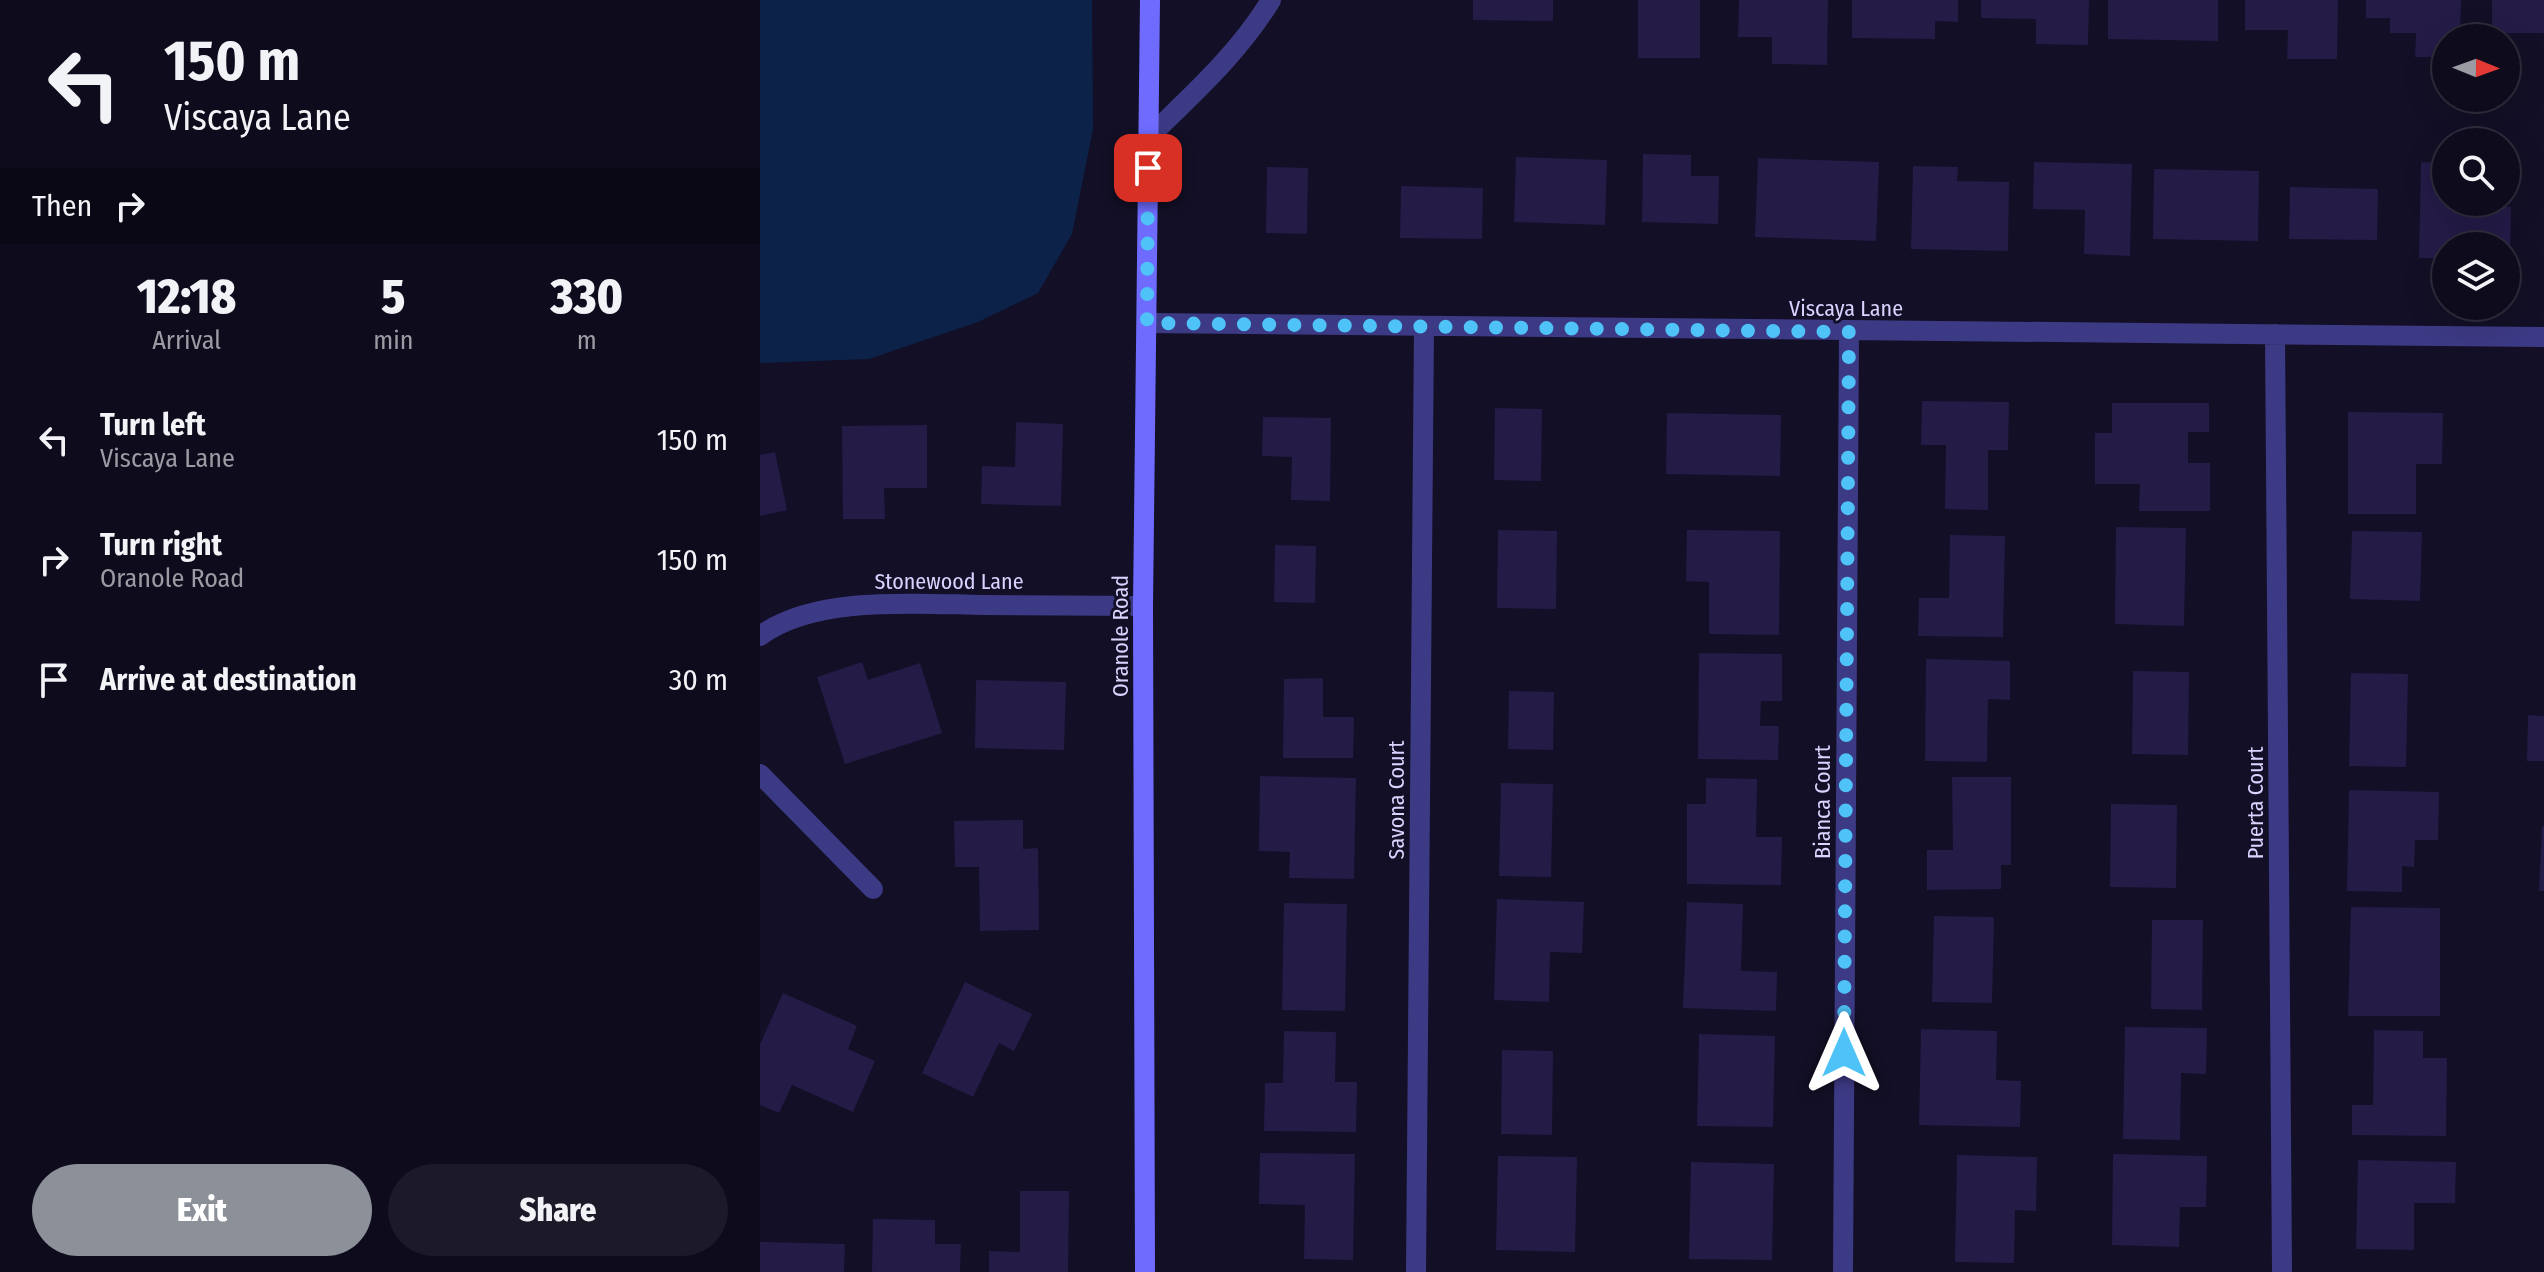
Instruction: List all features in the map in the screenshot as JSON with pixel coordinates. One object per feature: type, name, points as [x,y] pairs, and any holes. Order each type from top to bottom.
[{"type":"street","name":"Oranole Road","points":[[1145,1272],[1143,606],[1150,0]]},
{"type":"street","points":[[1149,137],[1212,76],[1255,26],[1271,0]]},
{"type":"street","name":"Viscaya Lane","points":[[1147,323],[2544,337]]},
{"type":"street","name":"Savona Court","points":[[1416,1272],[1424,327]]},
{"type":"street","name":"Bianca Court","points":[[1843,1272],[1849,332]]},
{"type":"street","name":"Puerta Court","points":[[2275,334],[2282,1272]]},
{"type":"street","name":"Stonewood Lane","points":[[760,636],[770,628],[836,608],[888,603],[1143,606]]},
{"type":"street","points":[[760,774],[873,889]]},
{"type":"water","points":[[760,0],[1092,0],[1093,129],[1072,234],[1038,293],[978,322],[869,359],[760,363]]},
{"type":"building","points":[[1473,0],[1553,0],[1553,21],[1473,20]]},
{"type":"building","points":[[1638,0],[1700,0],[1700,58],[1638,58]]},
{"type":"building","points":[[1739,0],[1828,0],[1827,65],[1772,64],[1772,37],[1738,37]]},
{"type":"building","points":[[1852,0],[1958,0],[1958,22],[1935,21],[1935,39],[1852,38]]},
{"type":"building","points":[[1981,0],[2089,0],[2088,45],[2036,44],[2036,19],[1981,18]]},
{"type":"building","points":[[2108,0],[2218,0],[2218,41],[2108,39]]},
{"type":"building","points":[[2245,0],[2338,0],[2337,59],[2287,59],[2288,30],[2245,30]]},
{"type":"building","points":[[2366,0],[2461,0],[2460,24],[2432,24],[2432,57],[2415,57],[2416,33],[2390,33],[2390,18],[2366,18]]},
{"type":"building","points":[[2492,0],[2544,0],[2544,33],[2520,33],[2520,24],[2492,24]]},
{"type":"building","points":[[1643,154],[1691,155],[1691,176],[1719,176],[1718,224],[1642,222]]},
{"type":"building","points":[[1516,157],[1607,160],[1605,225],[1514,222]]},
{"type":"building","points":[[1758,158],[1879,162],[1876,241],[1755,237]]},
{"type":"building","points":[[2034,162],[2132,164],[2130,256],[2084,254],[2085,210],[2033,209]]},
{"type":"building","points":[[2421,162],[2432,162],[2432,216],[2511,216],[2511,232],[2432,232],[2432,258],[2419,258]]},
{"type":"building","points":[[1913,166],[1958,167],[1957,181],[2009,182],[2008,251],[1911,249]]},
{"type":"building","points":[[1267,167],[1308,168],[1307,234],[1266,233]]},
{"type":"building","points":[[2154,169],[2259,171],[2258,241],[2153,239]]},
{"type":"building","points":[[1401,186],[1483,188],[1482,239],[1400,238]]},
{"type":"building","points":[[2290,187],[2378,189],[2377,240],[2289,239]]},
{"type":"building","points":[[1922,401],[2009,402],[2008,450],[1988,450],[1988,510],[1945,509],[1946,445],[1921,445]]},
{"type":"building","points":[[2112,403],[2209,403],[2209,432],[2188,432],[2188,463],[2210,463],[2210,511],[2139,511],[2140,484],[2095,484],[2095,433],[2112,433]]},
{"type":"building","points":[[1495,408],[1542,409],[1541,481],[1494,480]]},
{"type":"building","points":[[2348,412],[2443,413],[2442,464],[2416,464],[2416,514],[2348,514]]},
{"type":"building","points":[[1667,413],[1781,415],[1780,476],[1666,474]]},
{"type":"building","points":[[1263,417],[1331,418],[1330,501],[1291,500],[1292,457],[1262,456]]},
{"type":"building","points":[[1016,422],[1063,424],[1061,506],[981,504],[982,466],[1015,467]]},
{"type":"building","points":[[927,425],[927,488],[884,488],[885,519],[843,519],[842,426]]},
{"type":"building","points":[[775,452],[787,510],[760,516],[760,455]]},
{"type":"building","points":[[2116,527],[2186,528],[2184,626],[2115,624]]},
{"type":"building","points":[[1498,530],[1557,531],[1556,609],[1497,608]]},
{"type":"building","points":[[1687,530],[1780,531],[1779,635],[1709,634],[1709,582],[1686,581]]},
{"type":"building","points":[[2352,531],[2422,532],[2420,601],[2350,599]]},
{"type":"building","points":[[1950,535],[2005,536],[2003,637],[1918,636],[1919,598],[1949,598]]},
{"type":"building","points":[[1275,545],[1316,546],[1315,603],[1274,602]]},
{"type":"building","points":[[1699,653],[1782,654],[1782,701],[1761,701],[1760,726],[1779,726],[1778,760],[1698,759]]},
{"type":"building","points":[[1926,659],[2010,661],[2010,700],[1988,699],[1987,762],[1925,761]]},
{"type":"building","points":[[862,662],[868,680],[920,663],[942,733],[845,764],[817,677]]},
{"type":"building","points":[[2133,671],[2189,672],[2188,755],[2132,754]]},
{"type":"building","points":[[2351,673],[2408,674],[2406,767],[2349,766]]},
{"type":"building","points":[[1323,678],[1323,717],[1354,717],[1353,758],[1283,758],[1284,679]]},
{"type":"building","points":[[976,680],[1066,682],[1064,750],[975,748]]},
{"type":"building","points":[[1509,691],[1554,692],[1553,750],[1508,749]]},
{"type":"building","points":[[2528,715],[2544,716],[2544,761],[2527,761]]},
{"type":"building","points":[[1260,776],[1356,778],[1354,879],[1289,878],[1290,852],[1259,851]]},
{"type":"building","points":[[1952,777],[2011,777],[2011,865],[2001,865],[2001,889],[1927,890],[1927,850],[1953,850]]},
{"type":"building","points":[[1706,778],[1757,779],[1756,837],[1782,837],[1781,885],[1687,884],[1687,804],[1706,804]]},
{"type":"building","points":[[1501,783],[1553,784],[1551,877],[1499,876]]},
{"type":"building","points":[[2349,790],[2439,792],[2438,840],[2415,840],[2414,867],[2402,866],[2402,892],[2347,891]]},
{"type":"building","points":[[2111,804],[2177,805],[2176,888],[2110,887]]},
{"type":"building","points":[[1023,820],[1023,849],[1038,848],[1039,930],[980,931],[979,867],[955,867],[954,821]]},
{"type":"building","points":[[2542,826],[2544,891],[2539,891]]},
{"type":"building","points":[[1497,899],[1584,902],[1582,953],[1550,952],[1549,1002],[1494,1000]]},
{"type":"building","points":[[1687,902],[1743,904],[1741,971],[1777,972],[1776,1011],[1683,1008]]},
{"type":"building","points":[[1284,903],[1347,904],[1345,1011],[1282,1010]]},
{"type":"building","points":[[2351,907],[2440,908],[2440,1016],[2348,1016]]},
{"type":"building","points":[[1934,916],[1994,917],[1992,1003],[1932,1002]]},
{"type":"building","points":[[2152,920],[2203,920],[2202,1010],[2151,1009]]},
{"type":"building","points":[[965,982],[1032,1014],[1014,1051],[999,1043],[973,1097],[922,1073]]},
{"type":"building","points":[[783,993],[857,1026],[848,1049],[875,1061],[853,1112],[792,1085],[779,1113],[760,1105],[760,1044]]},
{"type":"building","points":[[2125,1027],[2207,1028],[2206,1074],[2181,1073],[2180,1140],[2123,1139]]},
{"type":"building","points":[[1921,1029],[1997,1031],[1996,1080],[2021,1081],[2020,1127],[1919,1125]]},
{"type":"building","points":[[2374,1030],[2423,1031],[2423,1058],[2447,1058],[2446,1136],[2352,1135],[2352,1105],[2373,1105]]},
{"type":"building","points":[[1284,1031],[1336,1032],[1335,1082],[1357,1082],[1356,1132],[1264,1131],[1265,1083],[1283,1083]]},
{"type":"building","points":[[1699,1034],[1775,1036],[1773,1127],[1697,1126]]},
{"type":"building","points":[[1502,1050],[1553,1051],[1552,1135],[1501,1134]]},
{"type":"building","points":[[1260,1153],[1355,1154],[1353,1260],[1304,1259],[1305,1205],[1259,1204]]},
{"type":"building","points":[[2113,1154],[2207,1156],[2206,1207],[2180,1207],[2179,1247],[2112,1245]]},
{"type":"building","points":[[1957,1155],[2037,1157],[2036,1211],[2015,1210],[2014,1263],[1955,1262]]},
{"type":"building","points":[[1498,1156],[1577,1157],[1575,1252],[1496,1250]]},
{"type":"building","points":[[2358,1160],[2456,1162],[2455,1203],[2414,1203],[2414,1250],[2356,1249]]},
{"type":"building","points":[[1691,1162],[1774,1164],[1772,1260],[1689,1259]]},
{"type":"building","points":[[1020,1191],[1069,1191],[1068,1272],[989,1272],[989,1251],[1020,1252]]},
{"type":"building","points":[[873,1219],[935,1220],[935,1244],[961,1244],[960,1272],[872,1272]]},
{"type":"building","points":[[760,1242],[845,1244],[844,1272],[760,1272]]},
{"type":"route","points":[[1148,168],[1147,323],[1849,332],[1844,1053]]}]
